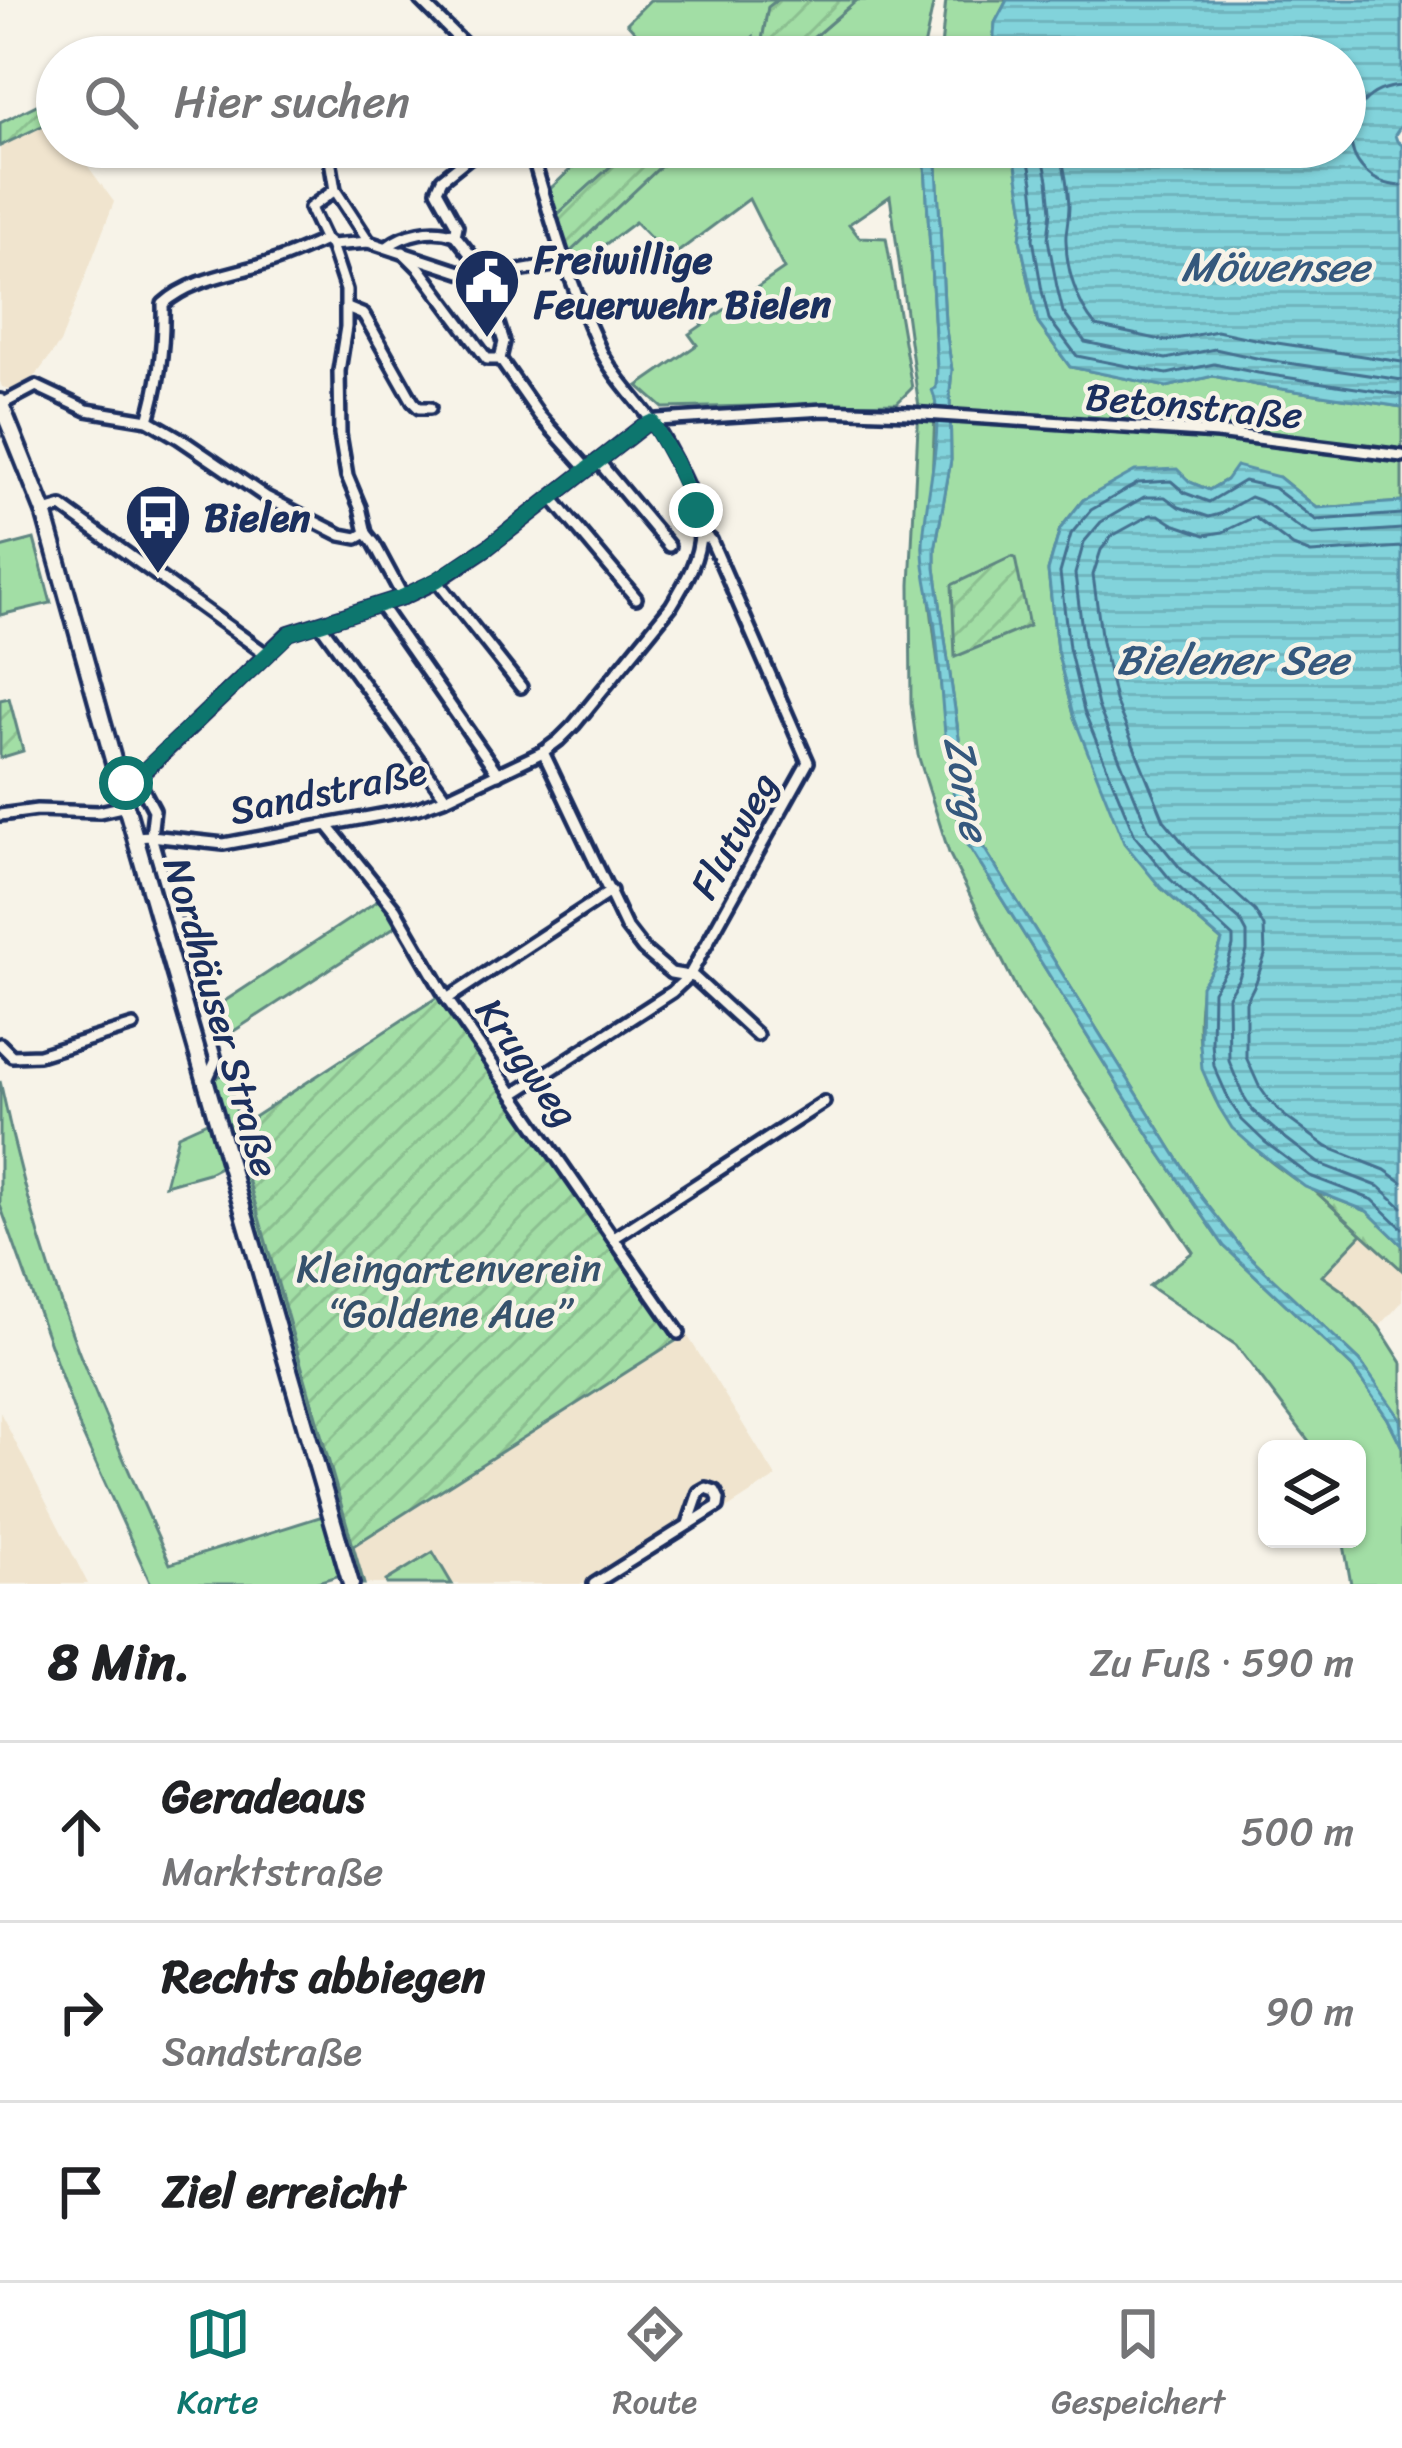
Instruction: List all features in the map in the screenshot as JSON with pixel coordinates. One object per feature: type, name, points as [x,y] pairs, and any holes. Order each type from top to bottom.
[{"type":"main road","name":"Nordhäuser Straße","points":[[0,403],[44,512],[119,785],[143,837],[206,1081],[351,1584]]},
{"type":"street","points":[[420,0],[455,36]]},
{"type":"street","points":[[331,168],[335,190],[369,242]]},
{"type":"street","points":[[454,235],[457,226],[437,190],[456,168]]},
{"type":"street","points":[[537,168],[566,263],[602,354],[652,422],[696,510],[700,533]]},
{"type":"street","points":[[335,190],[310,208],[346,290],[339,371],[340,434],[347,476],[366,533],[403,597]]},
{"type":"street","points":[[387,248],[399,238],[431,231],[454,235],[483,277],[504,342],[500,359],[539,416],[586,470]]},
{"type":"street","points":[[148,420],[159,386],[163,304],[177,292],[328,243],[369,242],[483,277],[566,263]]},
{"type":"street","points":[[403,253],[487,358],[500,359]]},
{"type":"street","points":[[346,308],[364,315],[413,402],[419,408],[430,408]]},
{"type":"street","points":[[0,403],[36,386],[87,410],[148,420],[266,497],[341,535],[357,538],[366,533]]},
{"type":"street","name":"Betonstraße","points":[[652,422],[824,410],[920,414],[1217,433],[1402,456]]},
{"type":"street","points":[[119,785],[136,778],[290,633],[403,597],[464,565],[652,422]]},
{"type":"street","points":[[598,461],[669,545]]},
{"type":"street","points":[[552,498],[636,598]]},
{"type":"street","points":[[44,512],[62,507],[266,654]]},
{"type":"street","name":"Sandstraße","points":[[143,837],[224,844],[418,808],[543,752],[574,725],[671,606],[692,568],[700,533]]},
{"type":"street","name":"Flutweg","points":[[514,1094],[672,992],[689,976],[808,762],[711,541],[700,533]]},
{"type":"street","points":[[437,580],[520,687]]},
{"type":"street","points":[[380,605],[498,774]]},
{"type":"street","points":[[320,624],[446,798]]},
{"type":"street","points":[[543,752],[626,927],[671,973],[701,982],[757,1035]]},
{"type":"street","points":[[136,778],[154,810],[143,837]]},
{"type":"street","points":[[0,814],[99,812],[126,806]]},
{"type":"street","name":"Krugweg","points":[[328,826],[394,909],[447,999],[679,1333]]},
{"type":"street","points":[[447,999],[611,891]]},
{"type":"street","points":[[0,1044],[12,1056],[39,1055],[133,1026]]},
{"type":"street","points":[[614,1238],[824,1102]]},
{"type":"street","points":[[594,1584],[688,1524]]},
{"type":"shaded area","points":[[36,129],[36,168],[89,168],[114,202],[60,343],[37,374],[15,390],[2,387],[0,381],[0,146]]},
{"type":"shaded area","points":[[1362,1234],[1402,1270],[1402,1302],[1379,1327],[1322,1276]]},
{"type":"shaded area","points":[[686,1333],[776,1477],[609,1584],[364,1584],[353,1546]]},
{"type":"shaded area","points":[[0,1412],[88,1584],[0,1584]]},
{"type":"green space","points":[[650,0],[777,0],[768,8],[763,36],[639,36],[627,23]]},
{"type":"green space","points":[[777,0],[857,0],[815,36],[763,36],[768,7]]},
{"type":"green space","points":[[857,0],[934,0],[926,36],[815,36]]},
{"type":"green space","points":[[946,0],[1007,0],[994,36],[942,36]]},
{"type":"green space","points":[[36,105],[36,129],[0,146],[0,123]]},
{"type":"green space","points":[[572,168],[609,168],[557,215],[549,190]]},
{"type":"green space","points":[[609,168],[659,168],[569,253],[557,215]]},
{"type":"green space","points":[[659,168],[925,168],[937,368],[932,481],[923,547],[958,818],[965,840],[1160,1153],[1224,1246],[1353,1368],[1388,1419],[1402,1447],[1402,1584],[1351,1584],[1345,1548],[1366,1548],[1366,1440],[1308,1440],[1236,1345],[1149,1286],[1193,1252],[1019,994],[949,853],[918,755],[911,703],[910,585],[919,407],[890,196],[849,224],[859,237],[886,238],[912,388],[897,403],[663,408],[638,386],[697,345],[689,334],[784,269],[749,199],[670,258],[635,222],[574,268],[569,253]]},
{"type":"green space","points":[[937,168],[1017,168],[1024,212],[1020,239],[1038,323],[1070,367],[1167,387],[1213,376],[1402,407],[1402,502],[1317,508],[1279,477],[1226,480],[1209,490],[1190,482],[1103,490],[1083,500],[1060,529],[1048,571],[1057,650],[1073,715],[1091,755],[1161,888],[1222,941],[1201,993],[1200,1046],[1211,1091],[1253,1147],[1315,1191],[1362,1234],[1322,1276],[1379,1327],[1402,1363],[1402,1423],[1360,1361],[1243,1250],[1202,1198],[976,835],[935,568],[951,460],[952,370]]},
{"type":"green space","points":[[34,539],[51,603],[0,615],[0,548]]},
{"type":"green space","points":[[1015,558],[1029,626],[955,657],[952,585]]},
{"type":"green space","points":[[9,698],[23,751],[0,758],[0,700]]},
{"type":"green space","points":[[380,899],[396,926],[217,1042],[208,1012]]},
{"type":"green space","name":"Kleingartenverein “Goldene Aue”","points":[[439,996],[616,1245],[677,1340],[353,1546],[234,1130]]},
{"type":"green space","points":[[227,1074],[240,1126],[234,1131],[364,1584],[343,1584],[340,1575],[311,1584],[151,1584],[81,1431],[0,1205],[0,1081],[34,1217],[66,1317],[170,1564],[323,1516],[222,1166],[165,1185],[178,1135],[209,1121],[199,1081]]},
{"type":"green space","points":[[1315,1191],[1367,1211],[1402,1245],[1402,1270]]},
{"type":"green space","points":[[433,1552],[452,1584],[387,1584],[386,1581]]},
{"type":"water","name":"Möwensee","points":[[1007,0],[1402,0],[1402,124],[1395,135],[1402,145],[1402,407],[1213,376],[1167,387],[1070,367],[1038,323],[1020,239],[1024,212],[1017,168],[1366,168],[1366,36],[994,36]]},
{"type":"water","points":[[925,168],[937,168],[952,370],[951,460],[935,568],[976,835],[1202,1198],[1243,1250],[1360,1361],[1400,1418],[1402,1447],[1353,1368],[1224,1246],[1160,1153],[965,840],[948,762],[923,556],[937,423],[932,390],[937,368]]},
{"type":"water","name":"Bielener See","points":[[1236,466],[1279,477],[1317,508],[1402,502],[1402,1245],[1367,1211],[1305,1187],[1232,1128],[1219,1107],[1202,1069],[1201,986],[1222,941],[1161,888],[1124,843],[1073,715],[1057,650],[1048,571],[1060,529],[1083,500],[1135,471],[1177,469],[1190,482],[1209,490],[1226,480]]},
{"type":"place","name":"Freiwillige Feuerwehr Bielen","points":[[487,340]]},
{"type":"place","name":"Bielen","points":[[158,576]]},
{"type":"route","points":[[126,783],[290,633],[403,597],[464,565],[643,426],[652,422],[696,510]]},
{"type":"water label","name":"Zorge","points":[[968,788]]}]
